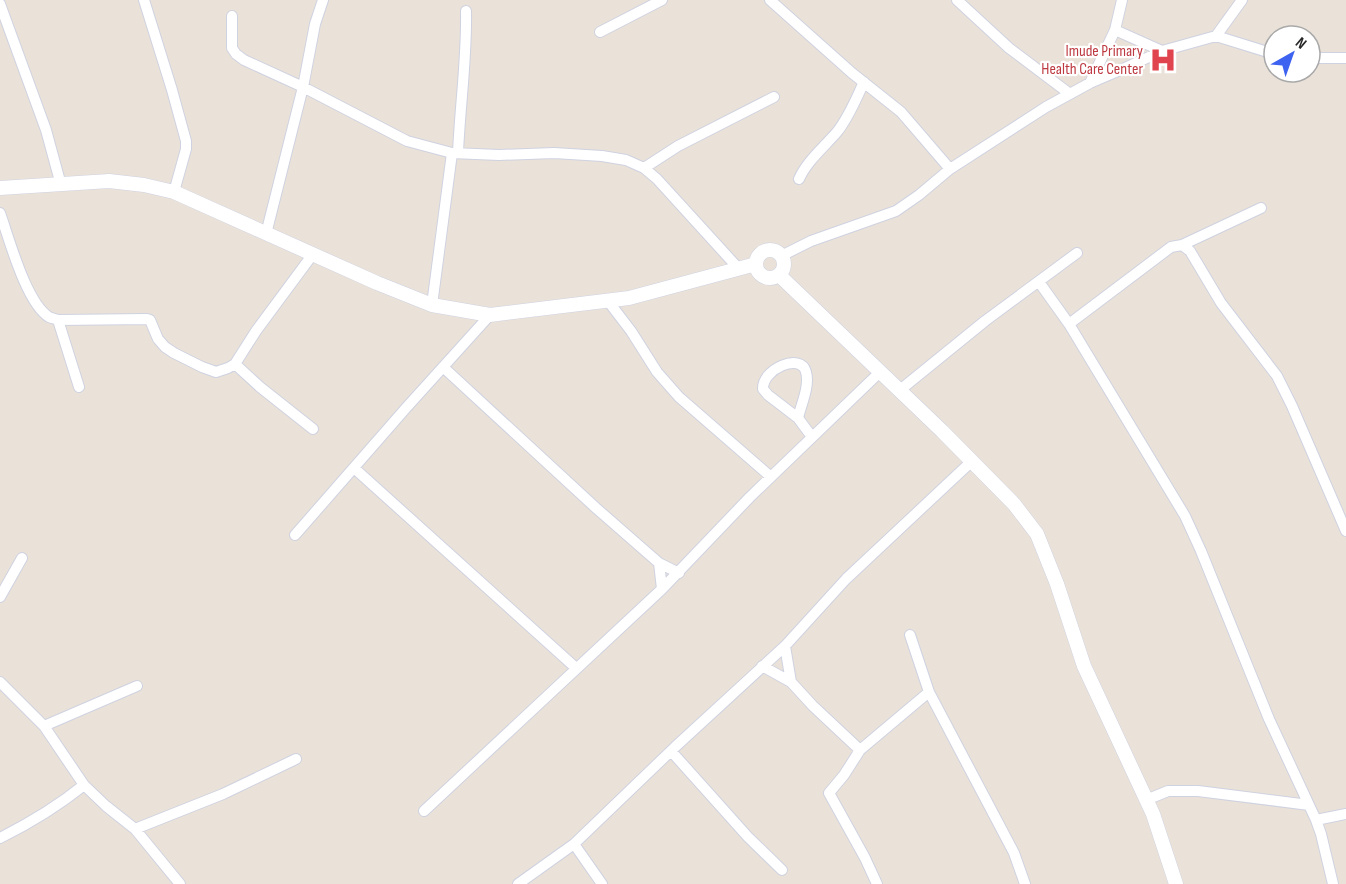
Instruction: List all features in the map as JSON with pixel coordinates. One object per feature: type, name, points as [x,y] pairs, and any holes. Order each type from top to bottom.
[{"type":"street","points":[[144,0],[186,141],[186,149],[174,192]]},
{"type":"street","points":[[266,234],[303,87],[315,24],[323,0]]},
{"type":"street","points":[[600,32],[662,0]]},
{"type":"street","points":[[770,0],[901,112],[950,169]]},
{"type":"street","points":[[957,0],[1009,48],[1070,94]]},
{"type":"street","points":[[1090,83],[1115,30],[1122,0]]},
{"type":"street","points":[[1216,36],[1242,0]]},
{"type":"street","points":[[0,4],[46,130],[61,185]]},
{"type":"street","points":[[432,305],[455,153],[467,41],[466,10]]},
{"type":"street","points":[[232,16],[232,48],[244,60],[303,87],[407,141],[455,153],[499,155],[554,153],[602,156],[626,160],[644,168],[657,179],[739,269]]},
{"type":"street","points":[[1115,30],[1162,51]]},
{"type":"street","points":[[781,256],[811,241],[896,211],[950,169],[1046,107],[1090,83],[1162,51],[1216,36],[1262,50]]},
{"type":"street","points":[[1322,58],[1346,58]]},
{"type":"street","points":[[798,179],[848,116],[864,82]]},
{"type":"street","points":[[644,168],[678,146],[774,97]]},
{"type":"street","points":[[2,190],[109,181],[144,185],[174,192],[313,255],[432,305],[490,315],[629,298],[756,264]]},
{"type":"street","points":[[1069,324],[1171,247],[1182,245],[1261,208]]},
{"type":"street","points":[[0,213],[27,288],[40,309],[50,318],[58,320],[147,319],[150,320],[158,339],[165,347],[188,361],[216,372],[236,364],[256,331],[313,255]]},
{"type":"street","points":[[1182,245],[1190,251],[1221,303],[1277,376],[1346,531]]},
{"type":"street","points":[[765,251],[777,252],[781,256],[784,266],[779,275],[767,278],[758,270],[756,264],[765,251]]},
{"type":"street","points":[[900,390],[985,321],[1077,254]]},
{"type":"street","points":[[779,275],[972,461],[1014,504],[1037,534],[1057,584],[1084,666],[1153,814],[1176,884]]},
{"type":"street","points":[[1039,282],[1069,324],[1185,516],[1269,719],[1316,820],[1333,884]]},
{"type":"street","points":[[608,301],[631,331],[657,372],[679,397],[771,477]]},
{"type":"street","points":[[295,535],[490,315]]},
{"type":"street","points":[[58,320],[79,387]]},
{"type":"street","points":[[798,418],[807,376],[806,370],[797,363],[774,370],[765,378],[763,389],[798,418],[812,437]]},
{"type":"street","points":[[236,364],[260,387],[313,429]]},
{"type":"street","points":[[443,367],[659,563],[679,573]]},
{"type":"street","points":[[424,811],[679,573],[750,497],[881,371]]},
{"type":"street","points":[[518,884],[574,844],[785,646],[846,579],[972,461]]},
{"type":"street","points":[[354,468],[576,668]]},
{"type":"street","points":[[0,597],[22,558]]},
{"type":"street","points":[[659,563],[662,589]]},
{"type":"street","points":[[910,635],[929,692],[1014,853],[1025,884]]},
{"type":"street","points":[[785,646],[791,682]]},
{"type":"street","points":[[762,666],[791,682],[860,750]]},
{"type":"street","points":[[0,682],[44,726],[84,785],[135,829],[180,884]]},
{"type":"street","points":[[44,726],[137,686]]},
{"type":"street","points":[[877,884],[829,793],[860,750],[929,692]]},
{"type":"street","points":[[671,751],[748,837],[782,870]]},
{"type":"street","points":[[135,829],[223,794],[296,759]]},
{"type":"street","points":[[0,838],[66,800],[84,785]]},
{"type":"street","points":[[1146,800],[1168,791],[1198,790],[1309,805]]},
{"type":"street","points":[[1316,820],[1346,814]]},
{"type":"street","points":[[574,844],[602,884]]},
{"type":"place","name":"Imude Primary Health Care Center","points":[[1163,60]]}]
